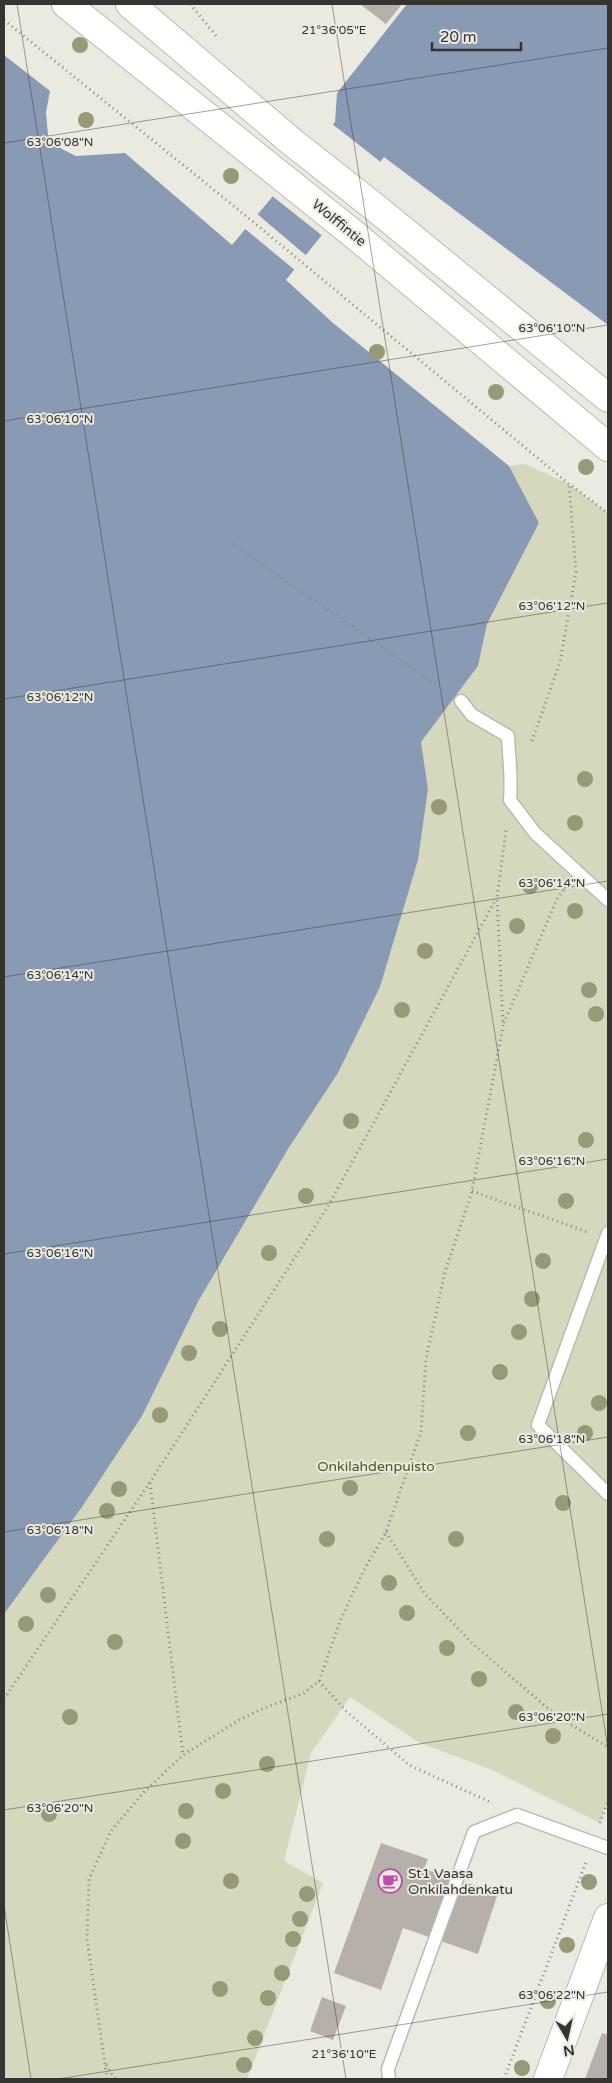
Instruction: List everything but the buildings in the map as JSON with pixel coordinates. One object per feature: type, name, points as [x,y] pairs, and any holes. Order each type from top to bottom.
[{"type":"main road","name":"Wolffintie","points":[[66,4],[271,170],[351,232],[608,447]]},
{"type":"main road","points":[[130,4],[292,142],[608,398]]},
{"type":"main road","points":[[548,2079],[608,1918]]},
{"type":"lane","points":[[461,701],[472,715],[508,736],[512,778],[510,800],[535,833],[608,900]]},
{"type":"lane","points":[[607,1236],[538,1425],[608,1492]]},
{"type":"lane","points":[[389,2079],[388,2069],[474,1832],[517,1815],[608,1848]]},
{"type":"path","points":[[4,20],[240,211],[569,484],[608,513]]},
{"type":"path","points":[[530,745],[560,662],[576,572],[569,484]]},
{"type":"path","points":[[233,544],[461,701]]},
{"type":"path","points":[[504,1026],[497,898],[510,800]]},
{"type":"path","points":[[107,2079],[87,1939],[89,1879],[111,1831],[143,1793],[183,1755],[239,1720],[304,1693],[319,1681],[345,1612],[363,1572],[386,1532],[421,1432],[426,1359],[445,1272],[472,1191],[504,1026],[557,899],[578,871]]},
{"type":"path","points":[[4,1699],[150,1482],[327,1208],[497,898]]},
{"type":"path","points":[[472,1191],[607,1236]]},
{"type":"path","points":[[150,1482],[183,1755]]},
{"type":"path","points":[[386,1532],[425,1594],[472,1642],[558,1716],[608,1747]]},
{"type":"path","points":[[319,1681],[346,1711],[409,1764],[517,1815]]},
{"type":"path","points":[[504,2079],[608,1801]]},
{"type":"path","points":[[106,2064],[116,2079]]},
{"type":"green space","name":"Onkilahdenpuisto","points":[[525,464],[569,484],[608,513],[608,1801],[600,1823],[490,1769],[420,1743],[350,1697],[311,1753],[284,1861],[323,1883],[247,2079],[4,2079],[4,1614],[82,1507],[142,1416],[199,1300],[288,1149],[338,1073],[380,987],[418,860],[428,789],[421,742],[478,666],[487,624],[539,524],[509,466]]},
{"type":"water","points":[[407,4],[608,4],[608,325],[384,157],[286,280],[333,323],[509,466],[539,523],[487,624],[478,666],[421,742],[428,789],[418,860],[380,987],[338,1073],[288,1149],[199,1300],[142,1416],[82,1507],[4,1614],[4,55],[50,91],[46,112],[48,135],[62,149],[76,156],[125,153],[232,245],[335,122],[337,93]]},
{"type":"pier","points":[[331,123],[382,163],[324,237],[271,195]]},
{"type":"pier","points":[[256,213],[308,257],[296,271],[244,228]]},
{"type":"place","name":"St1 Vaasa Onkilahdenkatu","points":[[390,1881]]}]
